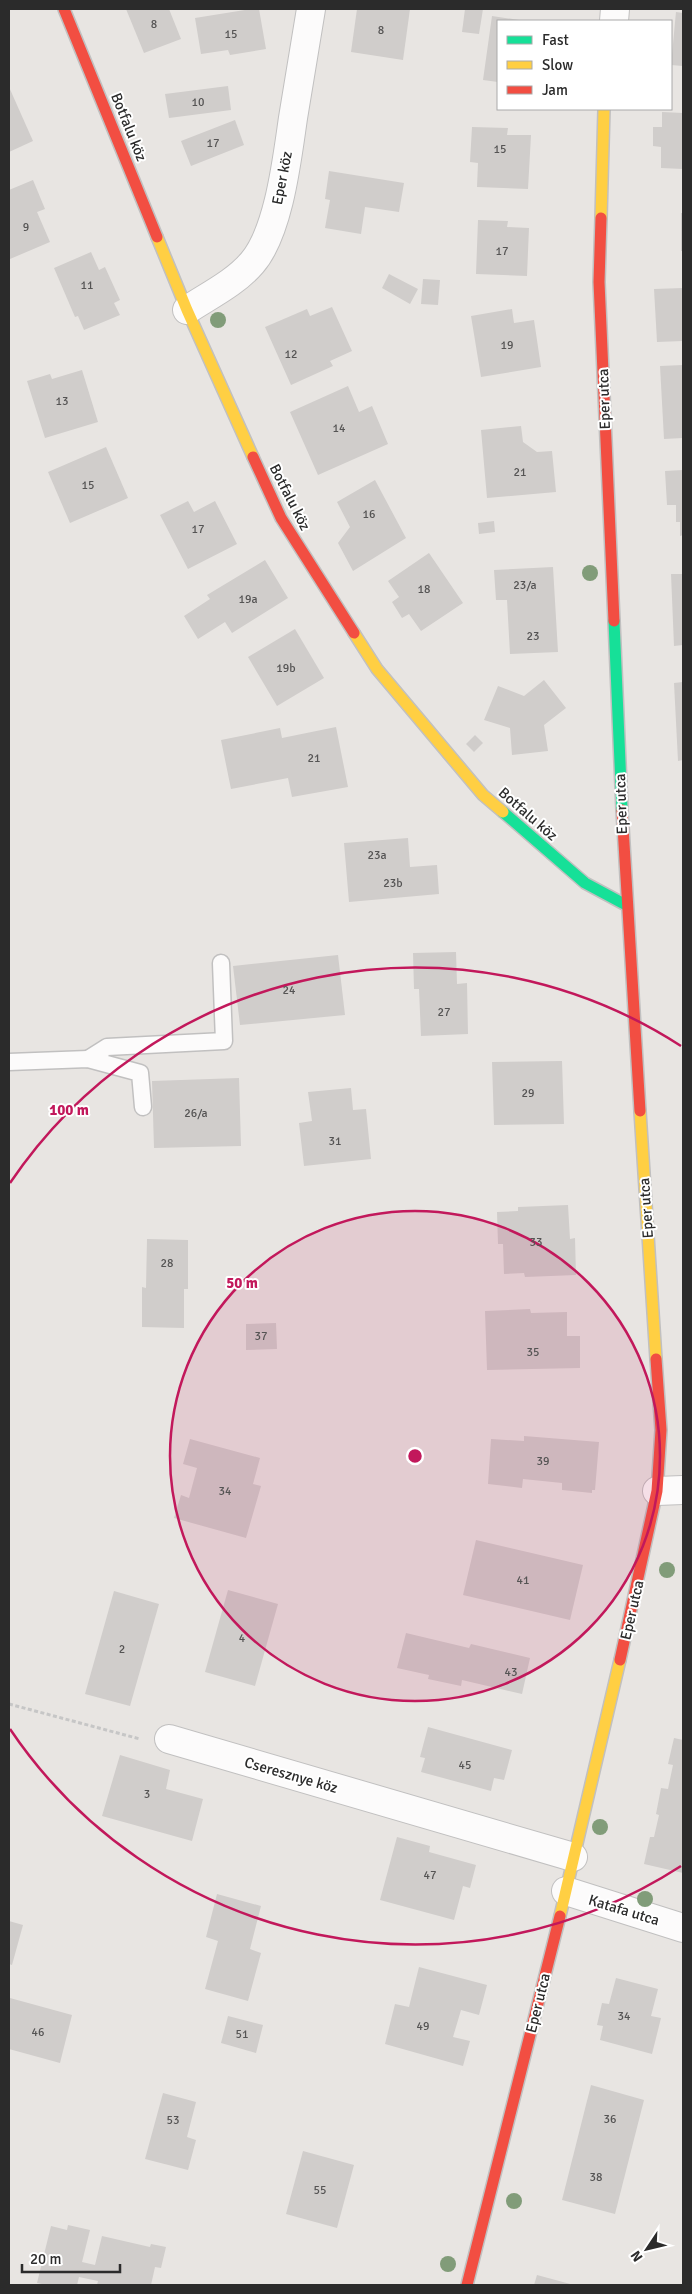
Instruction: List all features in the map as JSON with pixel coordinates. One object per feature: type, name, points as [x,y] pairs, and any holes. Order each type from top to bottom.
[{"type":"street","name":"Botfalu köz","points":[[64,9],[187,310],[281,518],[378,669],[483,795],[585,883],[626,905]]},
{"type":"street","name":"Eper köz","points":[[187,310],[232,280],[252,263],[263,244],[278,201],[311,9]]},
{"type":"street","name":"Eper utca","points":[[467,2285],[566,1892],[646,1547],[657,1491],[660,1430],[626,905],[599,282],[604,110]]},
{"type":"street","points":[[657,1491],[683,1490]]},
{"type":"street","name":"Cseresznye köz","points":[[169,1739],[573,1857]]},
{"type":"street","name":"Katafa utca","points":[[566,1892],[683,1928]]},
{"type":"lane","points":[[88,1059],[107,1047],[224,1041],[220,963]]},
{"type":"lane","points":[[9,1062],[88,1059],[140,1073],[143,1107]]},
{"type":"path","points":[[9,1704],[159,1744],[169,1739]]},
{"type":"building","points":[[126,9],[169,9],[181,39],[144,53]]},
{"type":"building","points":[[259,9],[266,49],[230,55],[228,50],[201,54],[195,18]]},
{"type":"building","points":[[357,9],[410,9],[403,60],[351,52]]},
{"type":"building","points":[[465,9],[483,9],[479,34],[462,32]]},
{"type":"building","points":[[676,12],[683,13],[683,66],[672,65]]},
{"type":"building","points":[[492,16],[519,20],[497,20],[497,82],[483,80]]},
{"type":"building","points":[[228,86],[231,110],[169,118],[165,94]]},
{"type":"building","points":[[9,87],[33,141],[9,152]]},
{"type":"building","points":[[662,112],[683,113],[683,169],[661,168],[661,147],[653,146],[653,127],[662,127]]},
{"type":"building","points":[[235,120],[244,145],[191,166],[181,141]]},
{"type":"building","points":[[472,127],[508,128],[507,135],[531,135],[528,189],[477,187],[478,163],[470,162]]},
{"type":"building","points":[[329,171],[404,183],[399,212],[365,207],[361,234],[325,228],[330,200],[325,199]]},
{"type":"building","points":[[33,180],[45,209],[37,212],[50,242],[10,259],[9,190]]},
{"type":"building","points":[[681,213],[683,213],[683,251],[681,251]]},
{"type":"building","points":[[478,220],[508,221],[507,227],[529,228],[527,276],[476,274]]},
{"type":"building","points":[[91,252],[99,270],[105,267],[120,300],[114,303],[120,315],[84,330],[78,316],[75,317],[54,268]]},
{"type":"building","points":[[389,274],[418,289],[410,304],[382,288]]},
{"type":"building","points":[[423,279],[440,280],[438,305],[421,304]]},
{"type":"building","points":[[683,288],[683,341],[657,342],[654,289]]},
{"type":"building","points":[[332,307],[352,351],[330,361],[333,366],[291,385],[265,327],[307,309],[310,316]]},
{"type":"building","points":[[512,309],[514,323],[534,320],[541,367],[481,377],[471,316]]},
{"type":"building","points":[[683,365],[683,438],[664,439],[660,366]]},
{"type":"building","points":[[82,370],[98,422],[45,438],[27,381],[50,374],[52,379]]},
{"type":"building","points":[[348,386],[359,412],[372,406],[388,444],[318,475],[290,412]]},
{"type":"building","points":[[521,426],[523,442],[537,452],[552,451],[556,492],[487,498],[481,430]]},
{"type":"building","points":[[106,447],[128,498],[70,523],[48,472]]},
{"type":"building","points":[[683,470],[683,535],[680,536],[680,522],[676,522],[676,505],[667,505],[665,471]]},
{"type":"building","points":[[375,480],[406,538],[353,571],[338,543],[350,527],[337,502]]},
{"type":"building","points":[[188,501],[194,512],[215,501],[237,544],[188,569],[160,515]]},
{"type":"building","points":[[494,521],[495,532],[479,534],[478,523]]},
{"type":"building","points":[[429,553],[463,603],[421,631],[409,614],[402,618],[392,602],[399,597],[388,581]]},
{"type":"building","points":[[265,560],[288,598],[232,633],[225,622],[198,639],[184,616],[210,599],[207,595]]},
{"type":"building","points":[[553,567],[558,652],[510,654],[507,600],[496,600],[494,570]]},
{"type":"building","points":[[671,574],[683,574],[683,645],[674,646]]},
{"type":"building","points":[[295,629],[324,678],[277,706],[248,657]]},
{"type":"building","points":[[544,680],[566,708],[544,725],[548,751],[512,755],[510,728],[484,720],[498,686],[524,696]]},
{"type":"building","points":[[683,682],[683,760],[678,761],[674,683]]},
{"type":"building","points":[[336,727],[348,787],[292,797],[288,778],[231,789],[221,740],[280,728],[282,738]]},
{"type":"building","points":[[475,735],[483,743],[474,752],[466,744]]},
{"type":"building","points":[[408,838],[410,867],[437,865],[439,894],[349,902],[344,843]]},
{"type":"building","points":[[456,952],[457,984],[467,983],[468,1034],[421,1036],[419,989],[414,989],[413,953]]},
{"type":"building","points":[[338,955],[345,1015],[240,1025],[233,966]]},
{"type":"building","points":[[562,1061],[564,1124],[494,1125],[492,1062]]},
{"type":"building","points":[[239,1078],[241,1146],[154,1148],[152,1081]]},
{"type":"building","points":[[351,1088],[353,1110],[366,1109],[371,1159],[304,1166],[299,1123],[312,1121],[308,1092]]},
{"type":"building","points":[[568,1205],[570,1239],[575,1238],[576,1275],[525,1277],[524,1273],[504,1274],[503,1244],[498,1244],[497,1212],[518,1211],[518,1207]]},
{"type":"building","points":[[147,1239],[188,1240],[188,1289],[184,1289],[184,1328],[142,1327],[142,1287],[146,1288]]},
{"type":"building","points":[[530,1309],[531,1313],[567,1312],[567,1336],[580,1336],[580,1368],[487,1370],[485,1311]]},
{"type":"building","points":[[276,1323],[277,1349],[246,1350],[246,1324]]},
{"type":"building","points":[[524,1436],[599,1442],[595,1490],[592,1490],[592,1493],[562,1490],[562,1483],[523,1479],[522,1488],[488,1484],[491,1439],[524,1441]]},
{"type":"building","points":[[190,1439],[260,1458],[253,1484],[261,1486],[246,1538],[174,1518],[181,1495],[189,1498],[197,1468],[183,1464]]},
{"type":"building","points":[[476,1540],[583,1565],[570,1620],[463,1595]]},
{"type":"building","points":[[228,1590],[278,1604],[255,1686],[205,1672]]},
{"type":"building","points":[[114,1591],[159,1604],[130,1706],[85,1694]]},
{"type":"building","points":[[406,1633],[469,1648],[471,1644],[530,1658],[522,1694],[462,1680],[461,1686],[428,1679],[429,1675],[397,1668]]},
{"type":"building","points":[[428,1727],[512,1750],[504,1780],[494,1778],[491,1791],[421,1772],[425,1758],[420,1757]]},
{"type":"building","points":[[674,1738],[683,1740],[683,1873],[644,1864],[650,1837],[654,1837],[659,1815],[656,1814],[661,1788],[668,1789],[673,1765],[668,1764]]},
{"type":"building","points":[[120,1755],[170,1770],[166,1789],[203,1799],[192,1841],[102,1816]]},
{"type":"building","points":[[397,1837],[430,1846],[429,1852],[476,1865],[470,1888],[463,1886],[454,1920],[380,1900]]},
{"type":"building","points":[[217,1894],[261,1906],[250,1949],[261,1953],[248,2001],[205,1989],[218,1941],[206,1937]]},
{"type":"building","points":[[9,1921],[23,1925],[12,1965],[9,1964]]},
{"type":"building","points":[[419,1967],[487,1985],[479,2015],[461,2010],[453,2037],[470,2041],[463,2066],[385,2044],[395,2004],[409,2007]]},
{"type":"building","points":[[616,1978],[658,1989],[651,2016],[661,2018],[652,2054],[600,2040],[603,2026],[597,2025],[602,2003],[609,2004]]},
{"type":"building","points":[[10,1998],[72,2015],[60,2063],[9,2049]]},
{"type":"building","points":[[228,2016],[263,2025],[256,2053],[221,2043]]},
{"type":"building","points":[[591,2085],[644,2100],[615,2214],[562,2200]]},
{"type":"building","points":[[163,2093],[196,2102],[187,2137],[196,2140],[188,2170],[145,2159]]},
{"type":"building","points":[[303,2151],[354,2165],[337,2228],[286,2214]]},
{"type":"building","points":[[68,2225],[90,2230],[82,2262],[95,2265],[102,2236],[150,2247],[151,2244],[166,2247],[161,2268],[155,2267],[151,2285],[97,2285],[98,2281],[79,2277],[77,2285],[37,2283],[51,2226],[67,2230]]},
{"type":"building","points":[[537,2275],[574,2285],[534,2285]]},
{"type":"traffic: fast","points":[[614,621],[622,810]]},
{"type":"traffic: fast","points":[[503,812],[585,883],[626,905]]},
{"type":"traffic: slow","points":[[601,218],[604,110]]},
{"type":"traffic: slow","points":[[157,237],[187,310],[253,457]]},
{"type":"traffic: slow","points":[[354,633],[377,669],[483,795],[503,812]]},
{"type":"traffic: slow","points":[[640,1111],[656,1359]]},
{"type":"traffic: slow","points":[[560,1916],[620,1660]]},
{"type":"traffic: jam","points":[[64,9],[157,237]]},
{"type":"traffic: jam","points":[[601,218],[599,282],[614,621]]},
{"type":"traffic: jam","points":[[253,457],[281,518],[354,633]]},
{"type":"traffic: jam","points":[[622,810],[640,1111]]},
{"type":"traffic: jam","points":[[620,1660],[657,1491],[661,1430],[656,1359]]},
{"type":"traffic: jam","points":[[467,2285],[560,1916]]}]
